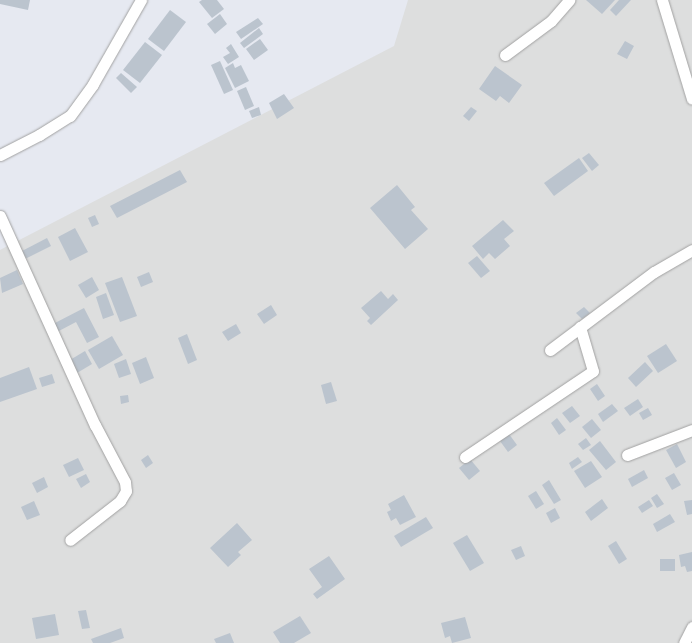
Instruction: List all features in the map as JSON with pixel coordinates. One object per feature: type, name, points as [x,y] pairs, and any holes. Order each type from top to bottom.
[{"type":"street","points":[[0,155],[39,136],[70,116],[93,84],[141,0]]},
{"type":"street","points":[[505,55],[551,21],[569,0]]},
{"type":"street","points":[[662,0],[692,99]]},
{"type":"street","points":[[0,216],[90,416],[125,482],[126,491],[120,501],[70,540]]},
{"type":"street","points":[[550,350],[654,272],[692,250]]},
{"type":"street","points":[[464,457],[593,371],[580,327]]},
{"type":"street","points":[[628,455],[692,430]]},
{"type":"street","points":[[684,643],[692,627]]},
{"type":"shaded area","points":[[408,0],[692,0],[692,643],[0,643],[0,250],[394,46]]},
{"type":"building","points":[[0,0],[30,0],[28,10],[0,4]]},
{"type":"building","points":[[202,0],[217,0],[224,9],[212,18],[199,2]]},
{"type":"building","points":[[586,0],[615,0],[602,14]]},
{"type":"building","points":[[619,0],[631,0],[616,16],[610,10]]},
{"type":"building","points":[[170,10],[186,22],[164,51],[148,39]]},
{"type":"building","points":[[220,14],[227,24],[215,34],[207,24]]},
{"type":"building","points":[[258,18],[263,24],[241,39],[236,32]]},
{"type":"building","points":[[259,28],[263,34],[244,48],[240,43]]},
{"type":"building","points":[[260,39],[268,50],[254,60],[246,49]]},
{"type":"building","points":[[625,41],[634,46],[627,59],[617,54]]},
{"type":"building","points":[[145,42],[162,55],[140,83],[123,70]]},
{"type":"building","points":[[231,44],[239,57],[228,64],[223,57],[230,53],[226,48]]},
{"type":"building","points":[[220,61],[233,90],[224,94],[211,65]]},
{"type":"building","points":[[233,63],[235,68],[241,65],[249,81],[235,88],[225,68]]},
{"type":"building","points":[[495,66],[522,85],[509,103],[500,96],[496,101],[479,89]]},
{"type":"building","points":[[121,73],[137,87],[131,93],[116,78]]},
{"type":"building","points":[[246,87],[254,106],[245,110],[237,91]]},
{"type":"building","points":[[284,94],[294,108],[277,119],[269,103]]},
{"type":"building","points":[[259,107],[261,115],[252,118],[249,111]]},
{"type":"building","points":[[471,107],[477,111],[469,121],[463,116]]},
{"type":"building","points":[[589,153],[599,165],[592,171],[582,158]]},
{"type":"building","points":[[579,158],[588,171],[554,196],[544,183]]},
{"type":"building","points":[[180,170],[187,182],[117,218],[110,206]]},
{"type":"building","points":[[397,185],[415,207],[411,210],[428,229],[405,249],[370,208]]},
{"type":"building","points":[[95,215],[99,224],[92,227],[88,218]]},
{"type":"building","points":[[503,220],[514,231],[504,239],[510,246],[495,259],[489,253],[483,259],[472,246]]},
{"type":"building","points":[[75,228],[88,252],[70,261],[58,237]]},
{"type":"building","points":[[47,238],[51,246],[25,259],[22,251]]},
{"type":"building","points":[[477,256],[490,271],[481,278],[468,263]]},
{"type":"building","points":[[17,270],[23,284],[2,293],[0,278]]},
{"type":"building","points":[[149,272],[153,282],[141,287],[137,277]]},
{"type":"building","points":[[92,277],[99,290],[86,298],[78,285]]},
{"type":"building","points":[[122,277],[137,316],[120,322],[105,283]]},
{"type":"building","points":[[381,291],[388,299],[393,294],[398,300],[371,325],[367,321],[370,318],[361,308]]},
{"type":"building","points":[[106,293],[114,315],[103,319],[96,297]]},
{"type":"building","points":[[271,305],[277,315],[264,324],[257,314]]},
{"type":"building","points":[[584,307],[590,313],[582,319],[576,313]]},
{"type":"building","points":[[84,308],[99,337],[87,343],[76,322],[57,332],[53,324]]},
{"type":"building","points":[[236,324],[241,333],[228,341],[222,332]]},
{"type":"building","points":[[187,334],[197,360],[188,364],[178,338]]},
{"type":"building","points":[[112,336],[123,355],[99,369],[88,350]]},
{"type":"building","points":[[666,344],[677,361],[658,373],[647,356]]},
{"type":"building","points":[[85,351],[92,364],[77,373],[70,360]]},
{"type":"building","points":[[146,357],[154,378],[140,384],[132,363]]},
{"type":"building","points":[[126,359],[131,374],[119,378],[114,364]]},
{"type":"building","points":[[645,362],[653,371],[636,387],[628,378]]},
{"type":"building","points":[[29,367],[37,389],[0,402],[0,378]]},
{"type":"building","points":[[52,374],[55,383],[42,387],[39,378]]},
{"type":"building","points":[[331,382],[337,401],[326,404],[321,385]]},
{"type":"building","points":[[597,384],[605,396],[598,401],[590,389]]},
{"type":"building","points":[[128,395],[129,402],[121,404],[120,396]]},
{"type":"building","points":[[638,399],[643,407],[630,416],[624,408]]},
{"type":"building","points":[[612,404],[618,411],[603,422],[598,414]]},
{"type":"building","points":[[572,406],[580,416],[570,423],[562,413]]},
{"type":"building","points":[[648,408],[652,415],[643,420],[639,413]]},
{"type":"building","points":[[557,418],[566,430],[559,435],[551,423]]},
{"type":"building","points":[[592,419],[601,430],[591,438],[582,427]]},
{"type":"building","points":[[509,434],[517,445],[508,452],[500,441]]},
{"type":"building","points":[[586,438],[591,445],[583,450],[578,444]]},
{"type":"building","points":[[600,441],[616,462],[606,470],[589,450]]},
{"type":"building","points":[[677,444],[686,462],[676,468],[666,450]]},
{"type":"building","points":[[148,455],[153,463],[146,468],[141,460]]},
{"type":"building","points":[[578,457],[582,462],[572,469],[569,463]]},
{"type":"building","points":[[78,458],[84,470],[69,477],[63,465]]},
{"type":"building","points":[[470,459],[480,471],[469,480],[459,468]]},
{"type":"building","points":[[591,461],[602,477],[585,488],[574,471]]},
{"type":"building","points":[[644,470],[648,478],[632,487],[628,479]]},
{"type":"building","points":[[674,473],[681,485],[672,490],[665,478]]},
{"type":"building","points":[[86,474],[90,482],[81,488],[76,479]]},
{"type":"building","points":[[44,477],[48,487],[37,493],[32,483]]},
{"type":"building","points":[[549,480],[561,500],[554,504],[542,485]]},
{"type":"building","points":[[536,491],[544,504],[536,509],[528,496]]},
{"type":"building","points":[[657,494],[664,504],[657,508],[651,498]]},
{"type":"building","points":[[404,495],[416,517],[400,525],[396,518],[391,521],[387,512],[391,510],[388,504]]},
{"type":"building","points":[[602,499],[608,508],[591,521],[585,512]]},
{"type":"building","points":[[649,500],[653,506],[642,513],[638,507]]},
{"type":"building","points":[[692,500],[692,514],[687,515],[684,501]]},
{"type":"building","points":[[34,501],[40,515],[27,520],[21,507]]},
{"type":"building","points":[[555,508],[560,518],[551,523],[546,513]]},
{"type":"building","points":[[670,514],[675,522],[657,532],[653,524]]},
{"type":"building","points":[[426,517],[433,528],[401,547],[394,536]]},
{"type":"building","points":[[237,523],[252,540],[238,552],[241,555],[228,567],[210,548]]},
{"type":"building","points":[[467,535],[484,563],[470,571],[453,543]]},
{"type":"building","points":[[616,541],[627,559],[619,564],[608,546]]},
{"type":"building","points":[[521,546],[525,556],[516,560],[511,550]]},
{"type":"building","points":[[692,552],[692,571],[687,572],[685,566],[681,567],[679,555]]},
{"type":"building","points":[[329,556],[345,579],[317,599],[313,594],[322,587],[309,569]]},
{"type":"building","points":[[660,559],[675,559],[675,571],[660,571]]},
{"type":"building","points":[[86,610],[90,628],[82,629],[78,611]]},
{"type":"building","points":[[55,614],[59,635],[36,639],[32,618]]},
{"type":"building","points":[[300,616],[311,633],[294,643],[280,643],[273,632]]},
{"type":"building","points":[[465,617],[471,638],[452,643],[450,636],[445,638],[441,623]]},
{"type":"building","points":[[121,628],[124,638],[110,643],[93,643],[91,639]]},
{"type":"building","points":[[230,633],[234,643],[216,643],[214,639]]}]
